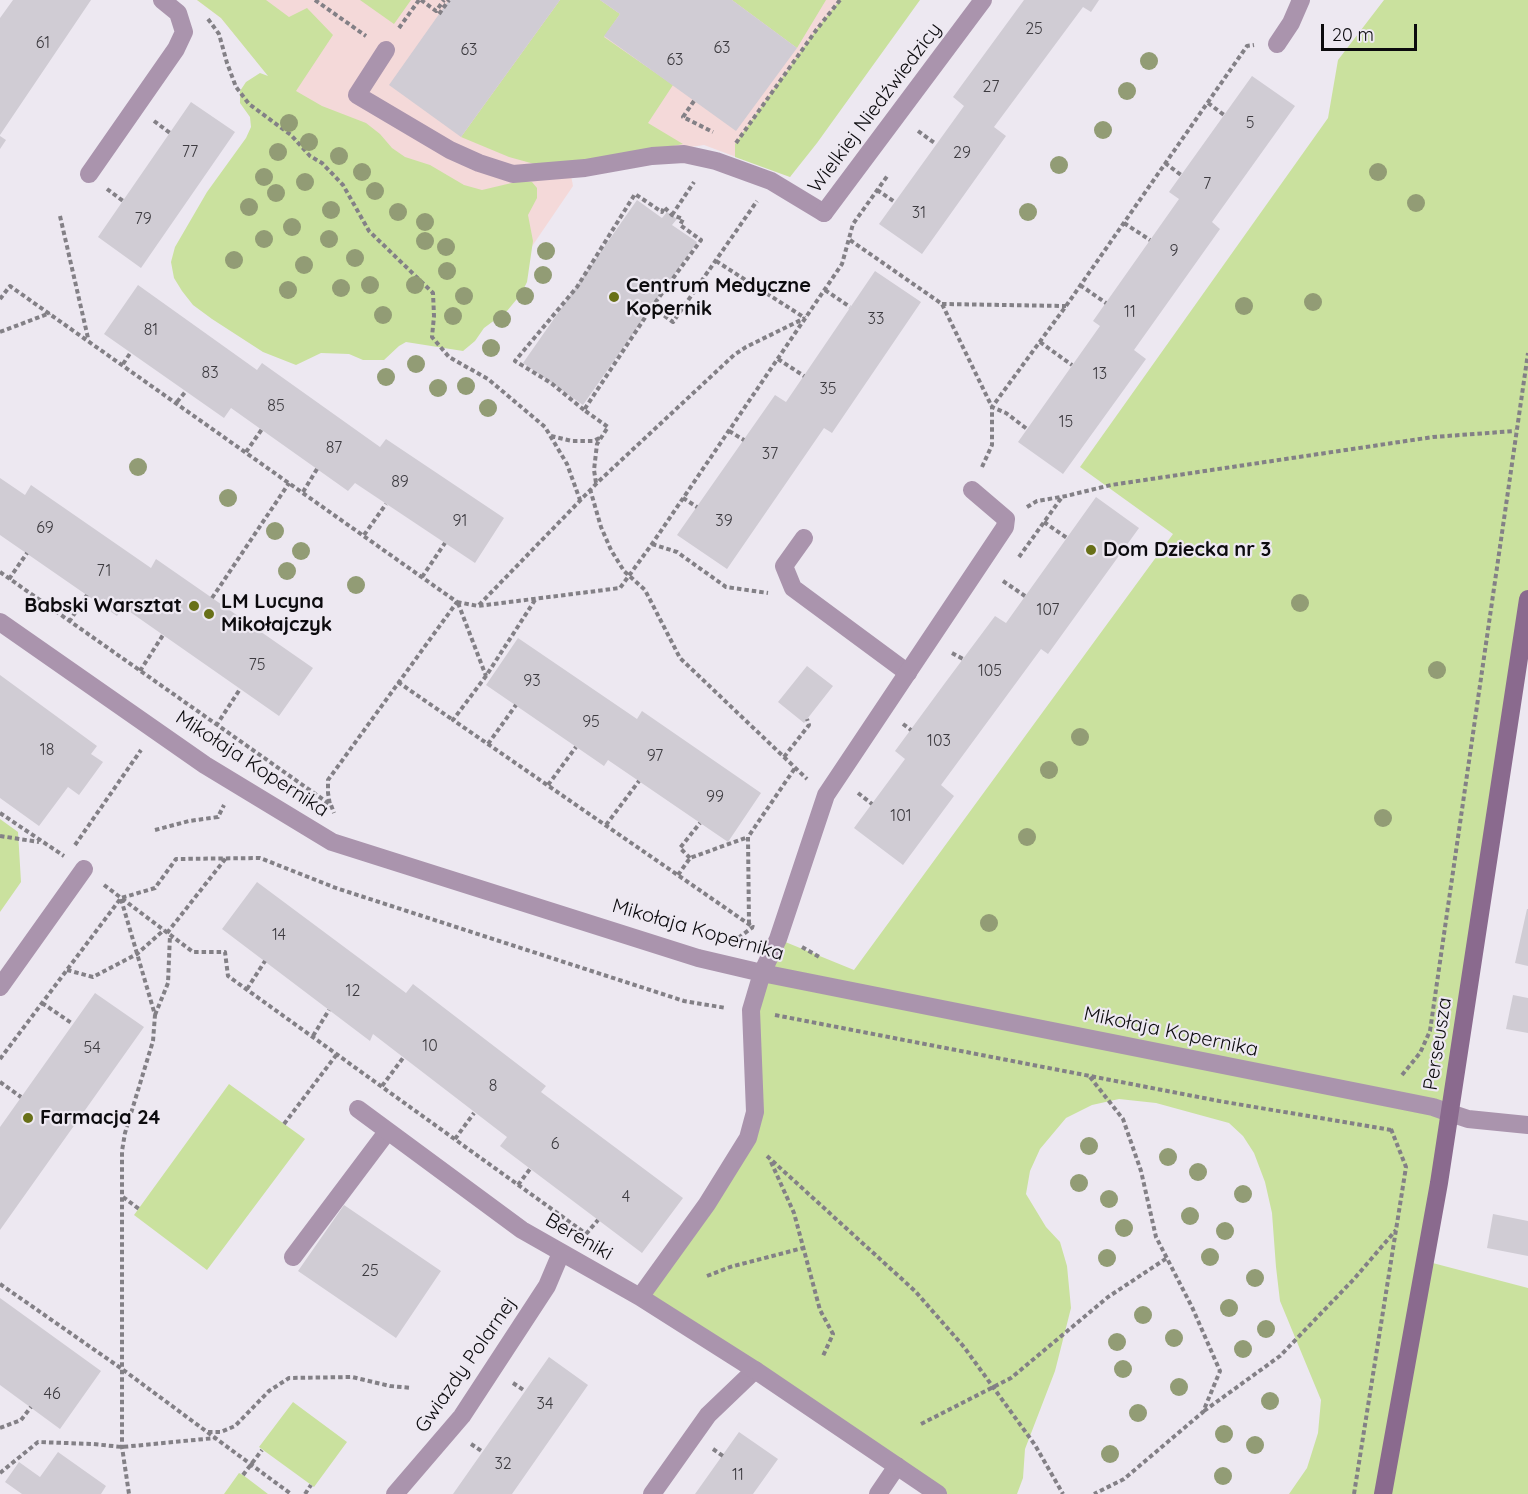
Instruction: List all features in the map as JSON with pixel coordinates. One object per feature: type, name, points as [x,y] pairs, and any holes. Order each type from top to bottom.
[{"type":"street","points":[[89,174],[176,49],[184,32],[178,13],[162,0]]},
{"type":"street","name":"Wielkiej Niedźwiedzicy","points":[[771,181],[824,213],[983,0]]},
{"type":"street","points":[[1277,44],[1291,23],[1301,0]]},
{"type":"street","points":[[386,50],[357,95],[450,150],[479,163],[513,174],[585,168],[652,156],[684,154],[716,161],[771,181]]},
{"type":"street","points":[[640,1297],[707,1204],[748,1138],[755,1112],[751,1010],[762,974],[778,939],[826,795],[1005,527],[1006,519],[972,490]]},
{"type":"street","points":[[804,538],[784,566],[793,588],[908,673]]},
{"type":"street","name":"Perseusza","points":[[1383,1494],[1450,1113],[1528,599]]},
{"type":"street","name":"Mikołaja Kopernika","points":[[0,621],[205,765],[332,842],[699,958],[762,974],[1433,1107],[1468,1119],[1528,1125]]},
{"type":"street","points":[[0,987],[84,869]]},
{"type":"street","name":"Bereniki","points":[[358,1110],[504,1217],[561,1253],[640,1297],[755,1370],[938,1494]]},
{"type":"street","points":[[293,1257],[387,1132]]},
{"type":"street","name":"Gwiazdy Polarnej","points":[[395,1494],[462,1416],[547,1286],[561,1253]]},
{"type":"street","points":[[651,1494],[708,1415],[755,1370]]},
{"type":"street","points":[[878,1494],[897,1466]]},
{"type":"path","points":[[315,0],[345,20]]},
{"type":"path","points":[[399,28],[420,0],[436,11],[444,0]]},
{"type":"path","points":[[439,14],[449,0]]},
{"type":"path","points":[[727,140],[735,144],[840,0]]},
{"type":"path","points":[[204,16],[211,21],[219,34],[236,87],[249,104],[291,135],[310,156],[322,163],[342,185],[369,231],[433,293],[432,337],[449,357],[488,379],[545,427],[567,464],[580,500]]},
{"type":"path","points":[[992,407],[1066,306],[1247,46],[1277,44]]},
{"type":"path","points":[[694,101],[683,117],[720,135]]},
{"type":"path","points":[[1208,103],[1224,115]]},
{"type":"path","points":[[912,141],[924,123]]},
{"type":"path","points":[[918,131],[936,144]]},
{"type":"path","points":[[1166,163],[1181,175]]},
{"type":"path","points":[[0,299],[10,286],[457,602],[478,606],[620,588],[842,264],[853,224],[891,170]]},
{"type":"path","points":[[652,307],[673,322],[771,181]]},
{"type":"path","points":[[877,190],[895,202]]},
{"type":"path","points":[[585,410],[652,307],[702,240],[680,225],[683,219],[672,215],[664,207],[662,212],[635,194],[577,287],[515,361],[551,383],[585,410],[608,427],[597,444],[594,470],[596,483]]},
{"type":"path","points":[[672,215],[684,196]]},
{"type":"path","points":[[60,216],[88,339]]},
{"type":"path","points":[[1124,223],[1150,240]]},
{"type":"path","points":[[850,240],[942,304],[992,407],[992,445],[972,490]]},
{"type":"path","points":[[716,261],[805,318]]},
{"type":"path","points":[[1080,285],[1106,303]]},
{"type":"path","points":[[825,290],[850,308]]},
{"type":"path","points":[[942,304],[1066,306]]},
{"type":"path","points":[[0,332],[50,313]]},
{"type":"path","points":[[478,606],[596,483],[734,356],[746,347],[805,318]]},
{"type":"path","points":[[1040,342],[1072,365]]},
{"type":"path","points":[[123,364],[131,352]]},
{"type":"path","points":[[1354,1494],[1406,1167],[1391,1130],[1395,1101],[1400,1078],[1420,1053],[1430,1031],[1528,353]]},
{"type":"path","points":[[778,359],[804,376]]},
{"type":"path","points":[[177,403],[186,391]]},
{"type":"path","points":[[992,407],[1006,413],[1027,429]]},
{"type":"path","points":[[246,452],[262,429]]},
{"type":"path","points":[[729,431],[744,440]]},
{"type":"path","points":[[1006,519],[1037,501],[1111,485],[1433,437],[1515,431]]},
{"type":"path","points":[[550,436],[572,441],[593,441],[602,437]]},
{"type":"path","points":[[303,492],[317,469]]},
{"type":"path","points":[[212,598],[289,483]]},
{"type":"path","points":[[590,489],[601,527],[611,550],[621,566],[645,590],[680,658],[795,768],[748,837],[690,858],[678,875]]},
{"type":"path","points":[[1014,565],[1062,497]]},
{"type":"path","points":[[683,498],[697,507]]},
{"type":"path","points":[[364,536],[386,504]]},
{"type":"path","points":[[1044,522],[1067,537]]},
{"type":"path","points":[[422,577],[445,543]]},
{"type":"path","points":[[652,544],[677,552],[726,586],[810,600]]},
{"type":"path","points":[[9,579],[27,553]]},
{"type":"path","points":[[0,572],[331,805]]},
{"type":"path","points":[[996,590],[1008,573]]},
{"type":"path","points":[[1003,581],[1025,596]]},
{"type":"path","points":[[69,622],[87,595]]},
{"type":"path","points":[[453,720],[486,676],[535,600]]},
{"type":"path","points":[[457,602],[486,676]]},
{"type":"path","points":[[334,815],[328,793],[328,780],[457,602]]},
{"type":"path","points":[[140,671],[163,635]]},
{"type":"path","points":[[946,662],[958,644]]},
{"type":"path","points":[[952,653],[963,659]]},
{"type":"path","points":[[398,682],[751,925],[778,939],[810,950],[825,960]]},
{"type":"path","points":[[216,726],[240,689]]},
{"type":"path","points":[[488,744],[516,705]]},
{"type":"path","points":[[896,733],[909,714]]},
{"type":"path","points":[[784,757],[809,725],[807,719]]},
{"type":"path","points":[[903,723],[911,730]]},
{"type":"path","points":[[66,858],[155,729]]},
{"type":"path","points":[[548,785],[576,747]]},
{"type":"path","points":[[606,825],[639,781]]},
{"type":"path","points":[[155,830],[189,821],[218,817],[236,784]]},
{"type":"path","points":[[849,800],[855,791],[872,804]]},
{"type":"path","points":[[690,858],[680,848],[700,823]]},
{"type":"path","points":[[0,836],[43,842]]},
{"type":"path","points":[[723,940],[738,938],[751,925],[748,837]]},
{"type":"path","points":[[67,970],[93,977],[137,954],[167,933],[226,858]]},
{"type":"path","points":[[0,1059],[121,898],[155,888],[176,859],[260,858],[336,888],[684,1001],[751,1010],[1219,1101],[1391,1130]]},
{"type":"path","points":[[121,898],[155,1015]]},
{"type":"path","points":[[129,1494],[122,1447],[122,1151],[124,1133],[153,1041],[155,1015],[168,983],[167,933]]},
{"type":"path","points":[[806,940],[810,950]]},
{"type":"path","points":[[200,951],[225,952],[228,976],[591,1238]]},
{"type":"path","points":[[247,989],[265,961]]},
{"type":"path","points":[[42,1003],[73,1024]]},
{"type":"path","points":[[313,1036],[330,1010]]},
{"type":"path","points":[[284,1124],[337,1054]]},
{"type":"path","points":[[382,1086],[403,1058]]},
{"type":"path","points":[[1090,1076],[1123,1119],[1142,1171],[1156,1237],[1192,1307],[1220,1371],[1203,1412]]},
{"type":"path","points":[[0,1082],[21,1097]]},
{"type":"path","points":[[455,1139],[474,1113]]},
{"type":"path","points":[[748,1138],[915,1291],[964,1347],[994,1388],[1035,1445],[1063,1494]]},
{"type":"path","points":[[770,1158],[794,1212],[820,1310],[833,1334],[823,1356]]},
{"type":"path","points":[[518,1185],[530,1168]]},
{"type":"path","points":[[122,1197],[139,1209]]},
{"type":"path","points":[[586,1234],[598,1220]]},
{"type":"path","points":[[1094,1494],[1124,1479],[1203,1412],[1281,1356],[1354,1279],[1396,1229]]},
{"type":"path","points":[[707,1276],[729,1267],[803,1248]]},
{"type":"path","points":[[921,1424],[1011,1378],[1108,1297],[1167,1258]]},
{"type":"path","points":[[0,1284],[122,1369],[291,1494]]},
{"type":"path","points":[[208,1432],[221,1432],[235,1426],[269,1390],[289,1378],[351,1377],[390,1386],[412,1388]]},
{"type":"path","points":[[0,1428],[21,1420],[31,1407]]},
{"type":"path","points":[[0,1473],[38,1442],[122,1447],[215,1438]]},
{"type":"path","points":[[243,1475],[262,1450]]},
{"type":"path","points":[[6,1468],[12,1472]]},
{"type":"path","points":[[305,1494],[311,1485]]},
{"type":"shaded area","points":[[197,0],[916,0],[790,177],[704,145],[569,165],[573,186],[522,261],[285,96],[221,18]]},
{"type":"green space","points":[[197,0],[266,0],[289,17],[307,8],[333,35],[296,91],[322,106],[366,123],[405,157],[430,165],[464,185],[482,190],[520,181],[532,182],[537,188],[537,198],[528,215],[533,241],[527,282],[521,294],[507,311],[484,328],[475,341],[463,351],[406,342],[384,360],[363,360],[349,354],[321,353],[296,365],[263,352],[212,319],[193,305],[182,291],[174,278],[171,262],[175,247],[207,192],[246,138],[251,127],[250,117],[240,103],[240,91],[246,82],[260,73],[268,76],[221,18]]},
{"type":"green space","points":[[360,0],[411,0],[394,24]]},
{"type":"green space","points":[[560,0],[600,0],[620,14],[604,37],[673,85],[648,123],[683,144],[556,170],[509,157],[461,137]]},
{"type":"green space","points":[[732,0],[826,0],[797,48]]},
{"type":"green space","points":[[840,0],[920,0],[790,177],[735,157],[735,144]]},
{"type":"green space","points":[[1384,0],[1528,0],[1528,596],[1425,1261],[1528,1288],[1528,1494],[1289,1494],[1307,1468],[1318,1433],[1321,1400],[1280,1301],[1272,1213],[1265,1182],[1254,1153],[1243,1136],[1229,1123],[1156,1103],[1119,1099],[1092,1105],[1066,1118],[1040,1149],[1030,1171],[1026,1194],[1046,1227],[1060,1242],[1067,1266],[1071,1308],[1055,1371],[1025,1449],[1023,1478],[1017,1494],[940,1494],[640,1297],[748,1138],[751,1010],[778,939],[854,970],[1173,534],[1080,467],[1328,118],[1338,60]]},
{"type":"green space","points":[[0,819],[18,832],[21,882],[0,912]]},
{"type":"green space","points":[[229,1084],[305,1139],[207,1270],[134,1215]]},
{"type":"green space","points":[[293,1402],[347,1442],[314,1487],[259,1447]]},
{"type":"green space","points":[[239,1473],[243,1475],[268,1494],[224,1494]]},
{"type":"building","points":[[13,0],[91,0],[0,135],[0,18]]},
{"type":"building","points":[[449,0],[560,0],[461,137],[389,85]]},
{"type":"building","points":[[600,0],[732,0],[797,48],[736,131],[604,36],[620,14]]},
{"type":"building","points":[[1024,0],[1099,0],[1091,12],[1083,7],[994,127],[1006,136],[922,254],[879,224],[964,106],[953,97]]},
{"type":"building","points":[[1252,76],[1295,106],[1212,222],[1220,229],[1134,350],[1146,359],[1063,474],[1018,442],[1100,326],[1093,321],[1179,199],[1169,192]]},
{"type":"building","points":[[191,102],[235,132],[141,268],[98,237]]},
{"type":"building","points":[[0,136],[6,140],[0,149]]},
{"type":"building","name":"Centrum Medyczne Kopernik","points":[[637,200],[662,218],[667,212],[677,219],[672,225],[697,242],[583,405],[523,363]]},
{"type":"building","points":[[875,271],[921,302],[832,433],[824,428],[727,569],[677,535],[775,395],[786,402]]},
{"type":"building","points":[[138,285],[257,370],[262,363],[380,447],[386,439],[504,518],[475,563],[355,483],[348,491],[231,408],[224,418],[104,334]]},
{"type":"building","points":[[0,478],[25,495],[31,485],[151,568],[156,559],[313,668],[279,716],[123,607],[117,616],[0,535]]},
{"type":"building","points":[[1096,497],[1139,528],[1048,654],[1041,649],[941,785],[954,796],[903,865],[854,828],[905,759],[895,751],[995,616],[1006,623]]},
{"type":"building","points":[[518,638],[637,719],[642,711],[761,793],[728,842],[608,760],[604,766],[486,685]]},
{"type":"building","points":[[807,666],[833,686],[804,723],[778,702]]},
{"type":"building","points":[[0,675],[97,746],[91,754],[103,762],[79,795],[68,787],[39,826],[0,798]]},
{"type":"building","points":[[257,882],[406,993],[413,984],[546,1086],[541,1092],[683,1198],[642,1253],[500,1146],[507,1137],[373,1034],[370,1041],[222,929]]},
{"type":"building","points":[[1528,909],[1528,966],[1515,963]]},
{"type":"building","points":[[95,993],[144,1027],[0,1230],[0,1127]]},
{"type":"building","points":[[1513,995],[1528,998],[1528,1033],[1506,1029]]},
{"type":"building","points":[[344,1205],[441,1271],[396,1338],[298,1271]]},
{"type":"building","points":[[1493,1214],[1528,1221],[1528,1256],[1487,1248]]},
{"type":"building","points":[[0,1298],[101,1371],[60,1429],[0,1385]]},
{"type":"building","points":[[549,1357],[588,1385],[512,1494],[453,1494]]},
{"type":"building","points":[[739,1432],[778,1459],[753,1494],[695,1494]]},
{"type":"building","points":[[58,1452],[106,1486],[101,1494],[22,1494],[5,1482],[19,1462],[40,1477]]},
{"type":"place","name":"Centrum Medyczne Kopernik","points":[[614,297]]},
{"type":"place","name":"Dom Dziecka nr 3","points":[[1091,550]]},
{"type":"place","name":"Babski Warsztat","points":[[194,606]]},
{"type":"place","name":"LM Lucyna Mikołajczyk","points":[[209,614]]},
{"type":"place","name":"Farmacja 24","points":[[28,1118]]}]
